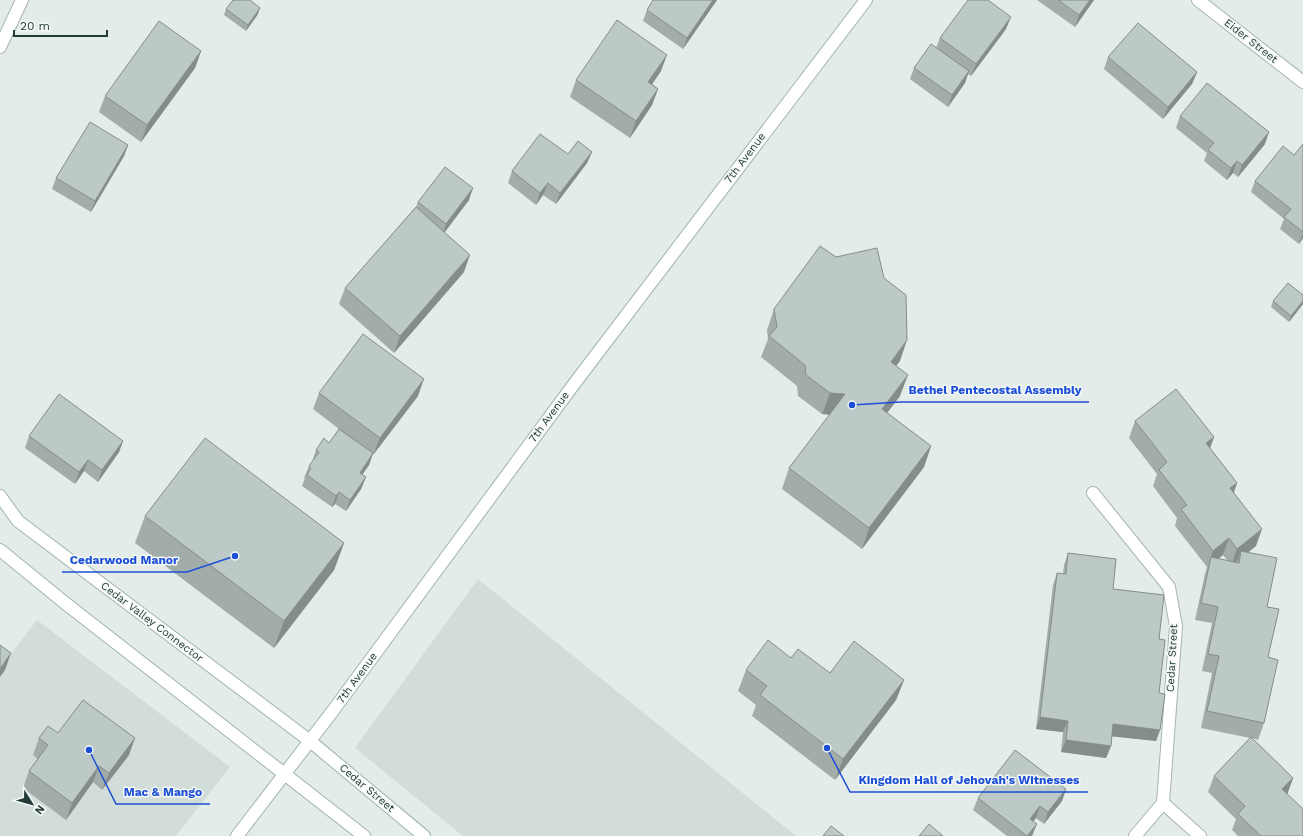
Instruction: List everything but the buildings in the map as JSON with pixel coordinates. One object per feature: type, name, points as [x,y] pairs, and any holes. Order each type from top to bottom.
[{"type":"street","points":[[0,47],[22,0]]},
{"type":"street","name":"7th Avenue","points":[[237,836],[310,741],[574,384],[866,0]]},
{"type":"street","name":"Eider Street","points":[[1198,0],[1303,82]]},
{"type":"street","name":"Cedar Street","points":[[1093,493],[1169,587],[1176,626],[1163,803]]},
{"type":"street","name":"Cedar Valley Connector","points":[[0,496],[18,521],[310,741]]},
{"type":"street","points":[[0,550],[65,603],[364,836]]},
{"type":"street","name":"Cedar Street","points":[[310,741],[424,836]]},
{"type":"street","points":[[1135,836],[1163,803],[1200,836]]},
{"type":"shaded area","points":[[478,579],[796,836],[463,836],[355,748]]},
{"type":"shaded area","points":[[37,620],[230,767],[176,836],[0,836],[0,668]]},
{"type":"place","name":"Bethel Pentecostal Assembly","points":[[852,405]]},
{"type":"place","name":"Cedarwood Manor","points":[[235,556]]},
{"type":"place","name":"Kingdom Hall of Jehovah's Witnesses","points":[[827,748]]},
{"type":"place","name":"Mac & Mango","points":[[89,750]]}]
